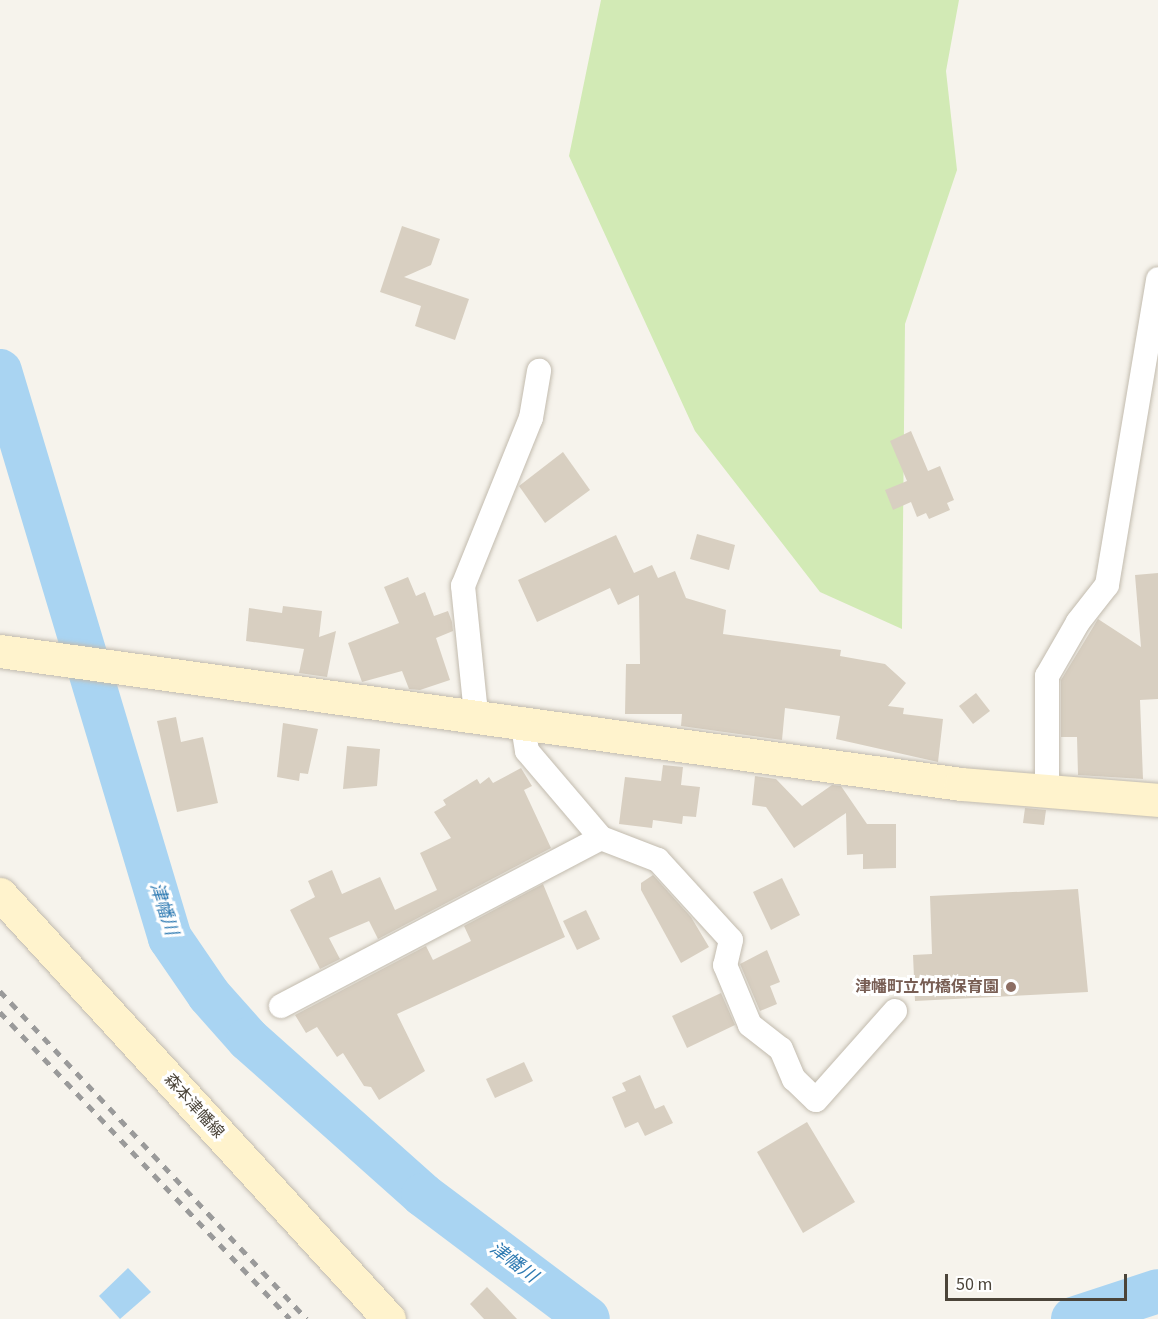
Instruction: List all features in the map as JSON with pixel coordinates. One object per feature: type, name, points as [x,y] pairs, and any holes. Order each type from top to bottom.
[{"type":"street","points":[[1047,791],[1047,676],[1078,622],[1107,585],[1158,279]]},
{"type":"street","points":[[472,719],[476,704],[463,586],[531,418],[539,371]]},
{"type":"street","points":[[0,651],[138,674],[523,726],[1047,791],[1158,800]]},
{"type":"street","points":[[523,726],[527,751],[601,838],[658,860],[731,940],[725,965],[750,1025],[781,1049],[794,1079],[816,1100],[895,1011]]},
{"type":"street","points":[[281,1006],[601,838]]},
{"type":"street","name":"森本津幡線","points":[[0,894],[389,1319]]},
{"type":"green space","points":[[601,0],[959,0],[946,71],[957,170],[905,324],[902,629],[820,592],[695,431],[569,156]]},
{"type":"water","points":[[128,1268],[151,1292],[120,1319],[99,1296]]},
{"type":"building","points":[[402,226],[440,239],[431,265],[404,277],[469,299],[455,340],[415,326],[421,306],[380,292]]},
{"type":"building","points":[[911,431],[928,471],[940,466],[954,500],[947,503],[950,510],[929,519],[926,513],[917,517],[911,502],[893,510],[885,490],[907,481],[890,441]]},
{"type":"building","points":[[563,452],[590,490],[545,523],[519,486]]},
{"type":"building","points":[[697,534],[735,545],[729,570],[690,559]]},
{"type":"building","points":[[616,535],[634,573],[652,565],[658,578],[675,571],[686,598],[726,610],[723,634],[841,650],[840,656],[885,664],[906,683],[888,706],[904,708],[903,714],[943,719],[938,762],[836,739],[840,716],[785,708],[782,740],[681,726],[682,714],[625,714],[626,664],[640,664],[639,595],[618,605],[610,588],[537,622],[518,580]]},
{"type":"building","points":[[1158,573],[1158,699],[1140,700],[1143,779],[1078,775],[1077,737],[1061,737],[1061,680],[1098,619],[1141,647],[1135,575]]},
{"type":"building","points":[[408,577],[416,596],[425,592],[434,616],[448,611],[453,631],[436,638],[450,680],[420,690],[409,689],[402,671],[362,682],[348,643],[399,623],[384,587]]},
{"type":"building","points":[[283,606],[322,611],[319,637],[336,631],[327,677],[299,673],[304,649],[246,641],[249,608],[282,613]]},
{"type":"building","points":[[976,693],[990,711],[973,724],[959,706]]},
{"type":"building","points":[[176,717],[181,742],[203,737],[218,803],[177,812],[157,721]]},
{"type":"building","points":[[283,723],[318,729],[308,774],[300,773],[299,781],[277,777]]},
{"type":"building","points":[[347,746],[380,749],[377,786],[343,789]]},
{"type":"building","points":[[663,765],[683,767],[681,785],[700,787],[696,817],[683,816],[682,824],[653,820],[652,828],[619,824],[625,777],[661,781]]},
{"type":"building","points":[[521,768],[532,786],[524,790],[551,848],[378,939],[369,921],[329,938],[340,959],[320,969],[290,910],[315,897],[308,881],[332,870],[342,894],[380,877],[395,910],[437,890],[420,853],[451,838],[434,812],[446,805],[443,800],[477,779],[480,784],[489,777],[493,783]]},
{"type":"building","points":[[755,776],[776,779],[802,806],[832,785],[841,786],[867,824],[896,824],[896,868],[863,869],[863,854],[847,855],[846,813],[794,848],[766,807],[752,805]]},
{"type":"building","points":[[1025,808],[1046,810],[1044,825],[1023,823]]},
{"type":"building","points":[[653,875],[691,917],[709,947],[681,963],[641,890],[641,883]]},
{"type":"building","points":[[782,878],[800,915],[771,930],[753,892]]},
{"type":"building","points":[[543,884],[565,937],[397,1014],[425,1071],[379,1100],[371,1087],[364,1086],[343,1053],[337,1057],[317,1027],[306,1033],[295,1015],[426,946],[433,960],[471,941],[464,926]]},
{"type":"building","points":[[1078,889],[1088,992],[915,1001],[913,955],[932,954],[930,896]]},
{"type":"building","points":[[586,910],[600,939],[577,950],[563,921]]},
{"type":"building","points":[[767,950],[780,982],[770,986],[777,1004],[760,1011],[740,964]]},
{"type":"building","points":[[721,993],[735,1025],[687,1048],[672,1016]]},
{"type":"building","points":[[524,1062],[533,1081],[495,1098],[486,1079]]},
{"type":"building","points":[[640,1075],[655,1109],[664,1105],[673,1123],[645,1136],[638,1122],[625,1128],[612,1097],[626,1091],[622,1083]]},
{"type":"building","points":[[807,1122],[855,1202],[803,1233],[757,1152]]},
{"type":"building","points":[[487,1287],[517,1319],[484,1319],[470,1304]]},
{"type":"waterway","name":"津幡川","points":[[0,371],[170,938],[209,995],[248,1039],[423,1195],[588,1319]]},
{"type":"waterway","name":"津幡川","points":[[1073,1319],[1158,1291]]},
{"type":"railway","points":[[0,991],[307,1319]]},
{"type":"railway","points":[[0,1012],[290,1319]]},
{"type":"place","name":"津幡町立竹橋保育園","points":[[1011,987]]}]
